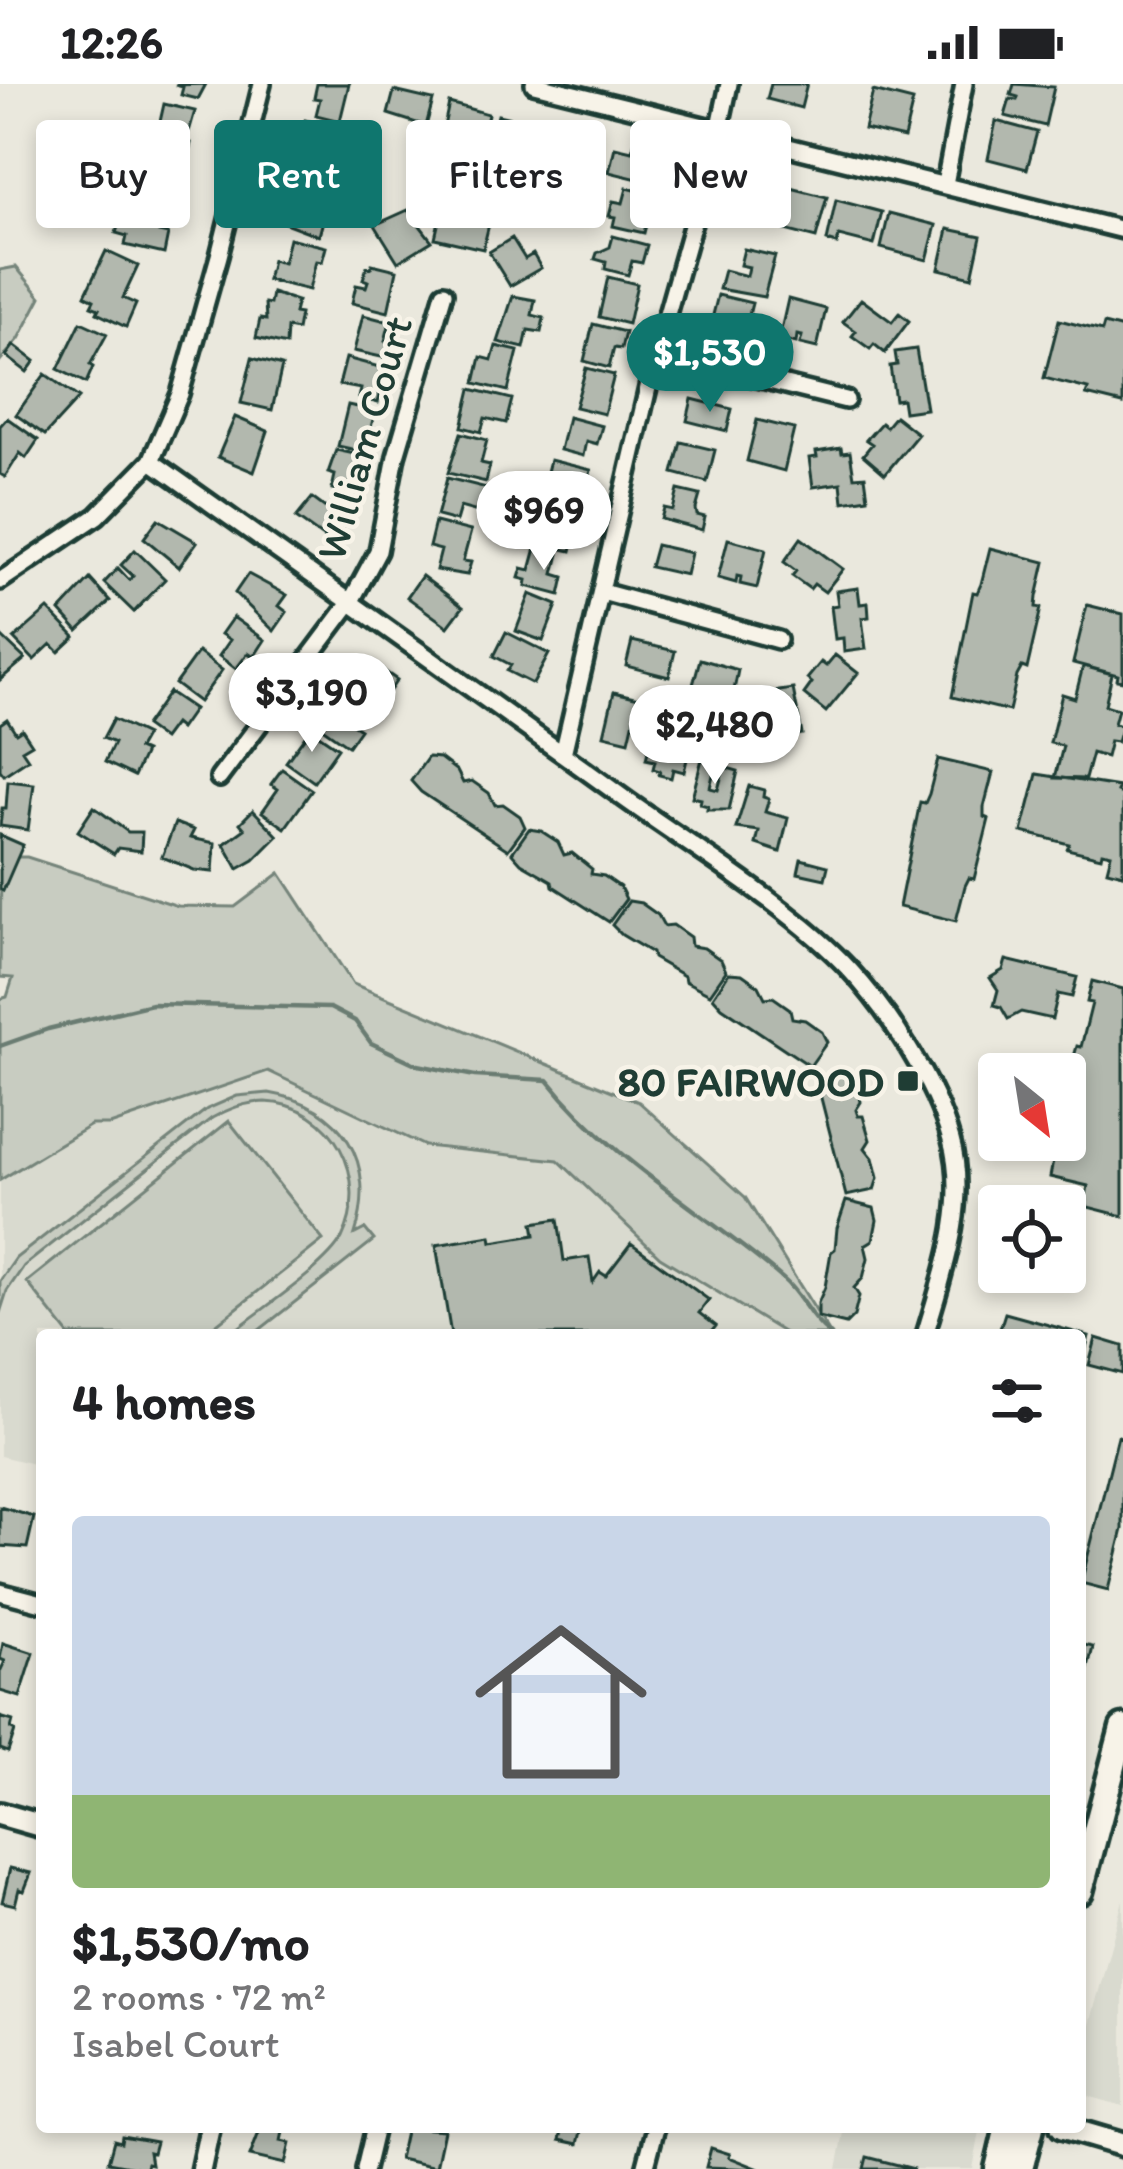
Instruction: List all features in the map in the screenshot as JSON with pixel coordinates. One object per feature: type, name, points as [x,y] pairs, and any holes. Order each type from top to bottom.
[{"type":"main road","points":[[1086,1869],[1123,1728]]},
{"type":"main road","points":[[0,1814],[36,1824]]},
{"type":"main road","points":[[998,2169],[1007,2133]]},
{"type":"main road","points":[[1020,2169],[1029,2133]]},
{"type":"main road","points":[[1082,2133],[1123,2145]]},
{"type":"street","points":[[0,581],[97,516],[151,461],[180,394],[262,84]]},
{"type":"street","points":[[534,84],[676,120]]},
{"type":"street","points":[[721,120],[729,84]]},
{"type":"street","points":[[945,184],[964,84]]},
{"type":"street","points":[[791,148],[1123,230]]},
{"type":"street","points":[[563,754],[656,353],[691,228]]},
{"type":"street","name":"William Court","points":[[218,778],[350,603],[378,550],[396,457],[445,293]]},
{"type":"street","points":[[656,353],[846,400]]},
{"type":"street","points":[[151,461],[822,944],[873,998],[932,1089],[960,1178],[955,1218],[927,1329]]},
{"type":"street","points":[[602,592],[778,640]]},
{"type":"street","points":[[0,1592],[36,1602]]},
{"type":"street","points":[[200,2169],[209,2133]]},
{"type":"street","points":[[365,2169],[373,2133]]},
{"type":"street","points":[[645,2169],[654,2133]]},
{"type":"shaded area","points":[[16,267],[41,297],[19,339],[0,361],[0,270]]},
{"type":"shaded area","points":[[1,857],[27,857],[178,906],[235,907],[280,873],[353,984],[639,1102],[745,1197],[827,1329],[778,1329],[660,1257],[558,1160],[425,1146],[268,1071],[110,1125],[91,1125],[0,1180],[0,999],[7,997],[13,978],[0,977]]},
{"type":"shaded area","points":[[268,1071],[425,1146],[558,1160],[660,1257],[778,1329],[36,1329],[36,1465],[0,1456],[0,1180],[91,1125],[110,1125]]},
{"type":"shaded area","points":[[269,1093],[295,1100],[335,1124],[357,1161],[362,1184],[355,1234],[365,1229],[374,1240],[261,1329],[237,1329],[334,1250],[350,1215],[352,1192],[349,1170],[327,1130],[289,1106],[251,1103],[212,1118],[24,1266],[7,1291],[0,1313],[0,1281],[16,1258],[207,1109],[237,1096]]},
{"type":"shaded area","points":[[229,1121],[323,1240],[211,1329],[64,1329],[27,1282]]},
{"type":"shaded area","points":[[1123,1900],[1123,2106],[1086,2094],[1086,2039]]},
{"type":"shaded area","points":[[844,2133],[980,2133],[973,2169],[837,2169]]},
{"type":"building","points":[[206,84],[198,99],[181,95],[183,87],[175,85]]},
{"type":"building","points":[[317,84],[349,84],[340,120],[316,115],[320,99],[314,98]]},
{"type":"building","points":[[771,84],[807,84],[801,108],[767,99]]},
{"type":"building","points":[[1014,84],[1054,87],[1045,126],[1005,116],[1010,99],[1018,97],[1011,95]]},
{"type":"building","points":[[394,91],[433,100],[428,120],[388,114]]},
{"type":"building","points":[[873,91],[913,101],[904,138],[864,129]]},
{"type":"building","points":[[449,103],[488,114],[487,120],[445,120]]},
{"type":"building","points":[[164,104],[195,111],[190,128],[190,120],[160,120]]},
{"type":"building","points":[[996,121],[1037,132],[1027,169],[988,159]]},
{"type":"building","points":[[615,147],[630,151],[630,177],[609,172]]},
{"type":"building","points":[[791,188],[827,197],[816,238],[777,228],[791,228]]},
{"type":"building","points":[[630,189],[630,228],[645,228],[644,233],[613,226],[615,217],[609,216],[613,201],[623,203]]},
{"type":"building","points":[[836,200],[882,212],[874,245],[839,236],[837,244],[827,241]]},
{"type":"building","points":[[406,211],[406,228],[422,228],[432,241],[398,262],[377,228],[382,228],[382,222]]},
{"type":"building","points":[[889,213],[936,225],[927,260],[881,248]]},
{"type":"building","points":[[118,228],[160,228],[159,232],[168,234],[164,254],[125,245],[127,236],[116,233]]},
{"type":"building","points":[[298,228],[321,228],[319,236]]},
{"type":"building","points":[[437,228],[488,228],[483,249],[435,238]]},
{"type":"building","points":[[948,229],[981,236],[972,277],[939,269]]},
{"type":"building","points":[[613,236],[647,245],[642,263],[632,261],[628,275],[605,269],[606,262],[595,259],[610,247]]},
{"type":"building","points":[[289,238],[326,247],[322,262],[316,261],[309,290],[267,280],[272,260],[283,263]]},
{"type":"building","points":[[512,238],[525,259],[533,254],[541,268],[510,286],[489,252]]},
{"type":"building","points":[[744,249],[775,256],[764,297],[719,289],[724,270],[747,276],[749,267],[740,265]]},
{"type":"building","points":[[106,251],[138,266],[123,298],[136,304],[126,327],[97,313],[99,309],[91,306],[94,300],[85,295]]},
{"type":"building","points":[[372,264],[397,270],[388,312],[352,303],[356,285],[366,287],[368,281],[363,279]]},
{"type":"building","points":[[608,277],[637,284],[628,324],[599,317]]},
{"type":"building","points":[[272,293],[297,301],[297,330],[287,328],[286,345],[256,338]]},
{"type":"building","points":[[718,295],[752,303],[744,335],[710,327]]},
{"type":"building","points":[[513,296],[535,300],[532,315],[544,318],[541,332],[528,330],[524,348],[498,342]]},
{"type":"building","points":[[788,299],[826,309],[817,348],[800,344],[802,336],[797,335],[796,343],[779,339]]},
{"type":"building","points":[[861,299],[892,322],[899,313],[909,321],[885,353],[852,336],[856,331],[843,322]]},
{"type":"building","points":[[363,315],[390,322],[386,358],[354,351]]},
{"type":"building","points":[[1059,320],[1102,331],[1104,324],[1123,329],[1123,404],[1044,378]]},
{"type":"building","points":[[81,322],[107,334],[86,383],[58,369]]},
{"type":"building","points":[[593,324],[625,332],[609,368],[584,361]]},
{"type":"building","points":[[14,345],[35,361],[27,372],[6,356]]},
{"type":"building","points":[[496,346],[518,351],[508,391],[475,383],[481,357],[492,360]]},
{"type":"building","points":[[916,349],[926,409],[904,412],[902,399],[895,400],[890,366],[897,365],[895,352]]},
{"type":"building","points":[[252,358],[282,366],[272,410],[241,403]]},
{"type":"building","points":[[346,358],[387,369],[378,403],[359,398],[361,389],[339,385]]},
{"type":"building","points":[[586,368],[614,375],[604,414],[575,407]]},
{"type":"building","points":[[45,374],[79,398],[45,435],[16,415]]},
{"type":"building","points":[[471,389],[512,399],[506,423],[485,418],[481,432],[462,427]]},
{"type":"building","points":[[692,399],[732,409],[727,431],[687,421]]},
{"type":"building","points":[[348,405],[375,411],[365,452],[338,446]]},
{"type":"building","points":[[895,416],[918,434],[885,474],[863,455],[872,444],[866,440]]},
{"type":"building","points":[[235,417],[268,431],[254,472],[218,457]]},
{"type":"building","points":[[568,417],[602,426],[597,444],[586,441],[583,456],[560,450]]},
{"type":"building","points":[[7,418],[38,440],[26,458],[20,453],[5,477],[0,474],[0,426]]},
{"type":"building","points":[[757,420],[794,429],[784,471],[747,461]]},
{"type":"building","points":[[461,433],[487,440],[481,463],[490,465],[486,482],[448,473]]},
{"type":"building","points":[[681,442],[715,450],[707,482],[673,473]]},
{"type":"building","points":[[841,448],[842,453],[850,452],[854,477],[865,476],[868,498],[843,502],[841,483],[813,487],[809,458],[817,457],[816,452]]},
{"type":"building","points":[[336,450],[364,456],[355,495],[332,489],[335,475],[328,473]]},
{"type":"building","points":[[550,460],[591,470],[575,500],[553,494],[556,481],[555,474],[547,472]]},
{"type":"building","points":[[447,478],[487,488],[481,513],[460,507],[456,521],[437,516]]},
{"type":"building","points":[[678,490],[700,495],[696,509],[697,515],[705,517],[702,530],[661,519],[664,508],[673,510]]},
{"type":"building","points":[[312,498],[346,523],[331,543],[296,518]]},
{"type":"building","points":[[551,504],[581,511],[571,551],[536,543],[538,538],[533,537],[536,525],[545,527]]},
{"type":"building","points":[[158,519],[197,542],[179,567],[144,538]]},
{"type":"building","points":[[435,522],[471,531],[463,561],[471,562],[467,575],[436,570],[441,550],[429,547]]},
{"type":"building","points":[[801,538],[843,569],[825,592],[814,584],[810,589],[792,576],[796,571],[784,562]]},
{"type":"building","points":[[728,539],[766,549],[757,588],[740,584],[741,577],[737,576],[736,583],[718,578]]},
{"type":"building","points":[[656,545],[691,553],[686,575],[650,567]]},
{"type":"building","points":[[536,548],[559,554],[554,574],[564,577],[560,595],[526,586],[527,580],[519,578],[522,568],[530,570]]},
{"type":"building","points":[[990,548],[1045,562],[1036,607],[1041,608],[1027,669],[1022,667],[1017,676],[1009,711],[952,697],[973,592],[981,584]]},
{"type":"building","points":[[135,550],[165,579],[134,612],[104,583],[118,568],[129,580],[133,576],[121,565]]},
{"type":"building","points":[[248,574],[287,595],[279,606],[287,612],[274,631],[235,593]]},
{"type":"building","points":[[422,576],[463,607],[448,627],[407,597]]},
{"type":"building","points":[[90,579],[110,601],[78,631],[60,611]]},
{"type":"building","points":[[858,588],[860,604],[868,603],[869,617],[862,618],[866,649],[844,652],[843,638],[835,639],[831,606],[838,605],[836,591]]},
{"type":"building","points":[[530,594],[557,605],[543,641],[516,631]]},
{"type":"building","points":[[1087,605],[1123,614],[1123,681],[1117,680],[1118,675],[1073,663]]},
{"type":"building","points":[[48,609],[75,637],[59,652],[51,644],[34,660],[14,639]]},
{"type":"building","points":[[233,617],[265,640],[254,657],[248,653],[236,669],[219,656],[230,640],[221,634]]},
{"type":"building","points":[[506,632],[549,654],[533,684],[507,671],[511,665],[494,656]]},
{"type":"building","points":[[0,638],[25,659],[0,680]]},
{"type":"building","points":[[632,641],[675,651],[669,677],[626,666]]},
{"type":"building","points":[[198,652],[222,670],[199,702],[175,684]]},
{"type":"building","points":[[835,655],[858,673],[826,712],[804,694],[812,683],[807,679],[821,662],[826,666]]},
{"type":"building","points":[[700,659],[738,670],[730,710],[714,706],[716,699],[691,692]]},
{"type":"building","points":[[358,662],[373,672],[377,666],[397,680],[381,704],[346,680]]},
{"type":"building","points":[[1083,666],[1112,674],[1105,705],[1118,709],[1114,724],[1122,726],[1117,742],[1110,741],[1106,757],[1092,753],[1085,779],[1055,778],[1063,746],[1050,743],[1062,694],[1075,698]]},
{"type":"building","points":[[793,689],[802,734],[755,743],[746,696]]},
{"type":"building","points":[[169,692],[194,709],[180,729],[174,724],[163,739],[145,726]]},
{"type":"building","points":[[614,692],[639,698],[629,741],[604,735]]},
{"type":"building","points":[[344,695],[362,708],[351,723],[360,729],[348,746],[315,723],[327,707],[333,711]]},
{"type":"building","points":[[7,719],[32,744],[22,750],[28,759],[4,775],[0,724]]},
{"type":"building","points":[[113,719],[146,735],[138,749],[145,752],[134,776],[105,762],[114,743],[103,738]]},
{"type":"building","points":[[655,723],[667,726],[664,753],[669,754],[672,741],[690,746],[684,772],[673,769],[671,778],[659,775],[653,769],[655,761],[646,759]]},
{"type":"building","points":[[310,729],[338,748],[314,782],[286,762]]},
{"type":"building","points":[[428,757],[440,758],[457,771],[463,783],[472,781],[489,793],[495,805],[503,804],[520,816],[525,827],[508,850],[411,781]]},
{"type":"building","points":[[702,759],[716,762],[710,788],[718,790],[724,767],[738,771],[729,810],[707,810],[701,799],[692,797]]},
{"type":"building","points":[[938,759],[993,772],[984,807],[984,817],[989,819],[974,879],[969,878],[965,886],[956,921],[899,907],[920,802],[925,803],[929,794]]},
{"type":"building","points":[[282,769],[312,790],[285,828],[262,812],[278,789],[271,784]]},
{"type":"building","points":[[1037,774],[1119,787],[1117,792],[1123,794],[1123,874],[1107,870],[1111,854],[1102,852],[1101,857],[1067,849],[1069,844],[1022,832]]},
{"type":"building","points":[[8,781],[34,784],[28,830],[0,826]]},
{"type":"building","points":[[749,786],[764,790],[763,797],[769,799],[765,812],[788,818],[780,852],[756,844],[759,831],[736,828]]},
{"type":"building","points":[[94,807],[128,832],[142,832],[141,851],[118,848],[114,854],[78,831]]},
{"type":"building","points":[[253,810],[278,836],[238,869],[224,844],[245,829],[240,823]]},
{"type":"building","points":[[175,823],[194,830],[190,838],[215,843],[213,872],[162,857]]},
{"type":"building","points":[[529,829],[541,831],[558,842],[564,855],[572,853],[592,869],[591,874],[620,887],[626,899],[609,922],[512,853]]},
{"type":"building","points":[[0,835],[23,845],[3,891],[0,889]]},
{"type":"building","points":[[801,859],[828,866],[825,879],[798,873]]},
{"type":"building","points":[[629,901],[641,903],[664,926],[673,925],[690,937],[691,946],[704,948],[721,960],[726,971],[710,994],[685,981],[612,925]]},
{"type":"building","points":[[1006,960],[1077,977],[1072,997],[1058,994],[1052,1019],[1021,1012],[1008,1019],[994,1005],[998,990],[990,978],[1003,970]]},
{"type":"building","points":[[729,973],[742,974],[759,986],[765,998],[773,997],[790,1009],[792,1018],[805,1020],[822,1032],[827,1042],[810,1066],[713,997]]},
{"type":"building","points":[[1092,981],[1123,989],[1123,1216],[1086,1207],[1088,1186],[1050,1177],[1053,1161],[1086,1161],[1086,1053],[1075,1053],[1081,1047],[1092,1003],[1087,1002]]},
{"type":"building","points":[[848,1073],[857,1082],[861,1102],[856,1110],[863,1116],[870,1140],[865,1148],[878,1178],[874,1190],[846,1196],[820,1094],[821,1080]]},
{"type":"building","points":[[846,1201],[874,1208],[877,1220],[873,1240],[865,1245],[868,1258],[863,1278],[854,1288],[859,1296],[854,1316],[846,1324],[818,1317],[818,1303]]},
{"type":"building","points":[[558,1219],[564,1261],[589,1257],[593,1282],[600,1272],[606,1276],[631,1243],[709,1300],[699,1313],[716,1326],[450,1329],[436,1245],[535,1235],[533,1223]]},
{"type":"building","points":[[1005,1313],[1063,1329],[1000,1329]]},
{"type":"building","points":[[1096,1338],[1123,1346],[1123,1374],[1089,1365]]},
{"type":"building","points":[[1118,1436],[1123,1438],[1123,1529],[1108,1590],[1086,1584],[1086,1563]]},
{"type":"building","points":[[0,1507],[34,1517],[27,1548],[0,1546]]},
{"type":"building","points":[[3,1643],[34,1653],[20,1697],[0,1691]]},
{"type":"building","points":[[1086,1645],[1093,1647],[1086,1677]]},
{"type":"building","points":[[0,1717],[13,1721],[8,1752],[0,1749]]},
{"type":"building","points":[[10,1868],[31,1873],[15,1905],[2,1902]]},
{"type":"building","points":[[259,2133],[283,2133],[281,2141],[290,2143],[285,2164],[250,2156]]},
{"type":"building","points":[[405,2133],[443,2133],[436,2167],[399,2159]]},
{"type":"building","points":[[562,2133],[581,2133],[578,2144],[560,2140]]},
{"type":"building","points":[[122,2136],[156,2142],[153,2153],[149,2152],[151,2164],[145,2169],[108,2162],[114,2140],[121,2142]]},
{"type":"building","points":[[711,2148],[730,2154],[759,2169],[706,2167]]},
{"type":"building","points":[[867,2157],[914,2169],[864,2169]]},
{"type":"waterway","points":[[0,1046],[48,1029],[152,1004],[330,1008],[355,1021],[371,1043],[418,1065],[475,1076],[548,1080],[630,1161],[783,1279],[825,1329]]},
{"type":"place","name":"80 FAIRWOOD","points":[[908,1081]]}]
